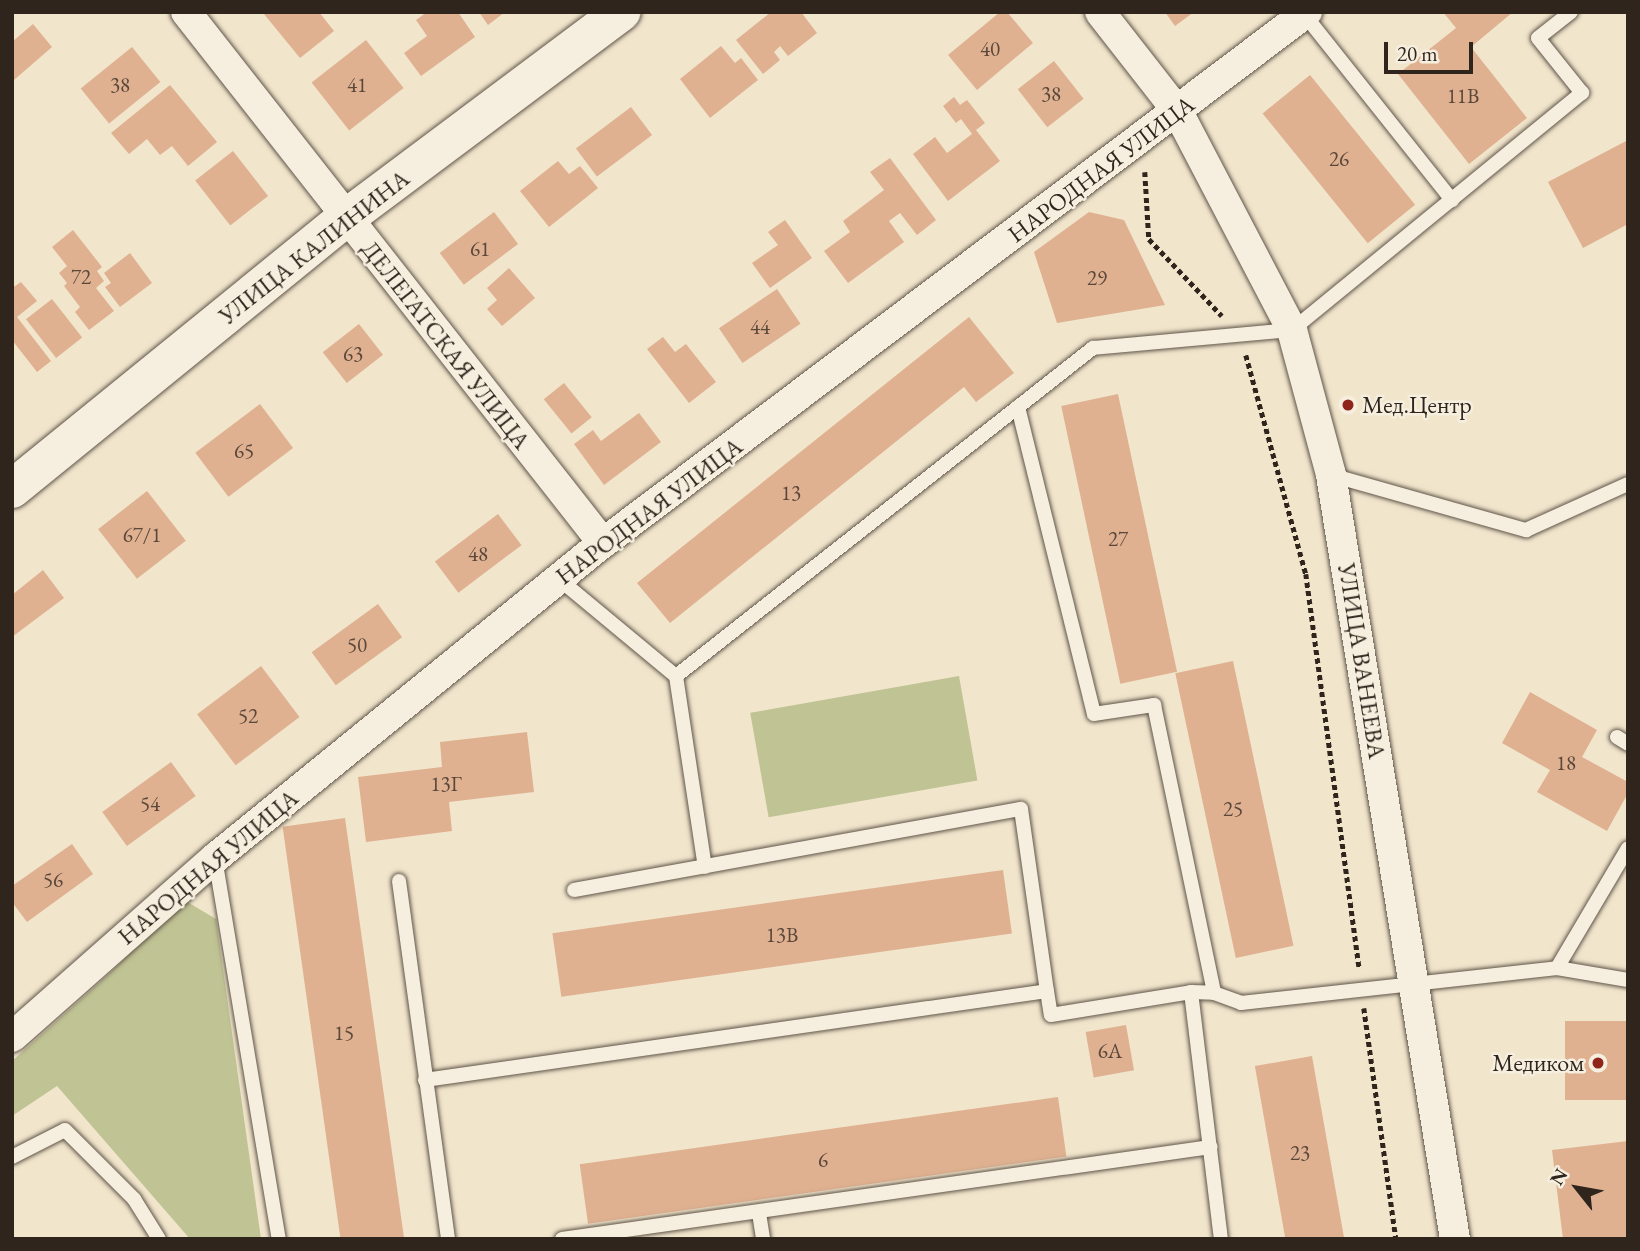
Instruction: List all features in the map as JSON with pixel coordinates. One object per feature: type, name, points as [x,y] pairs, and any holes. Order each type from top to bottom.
[{"type":"street","name":"ДЕЛЕГАТСКАЯ УЛИЦА","points":[[186,12],[603,543]]},
{"type":"street","name":"УЛИЦА КАЛИНИНА","points":[[12,489],[346,218],[621,12]]},
{"type":"street","name":"УЛИЦА ВАНЕЕВА","points":[[1100,12],[1178,112],[1292,330],[1331,475],[1455,1239]]},
{"type":"street","name":"НАРОДНАЯ УЛИЦА","points":[[12,1037],[215,858],[603,543],[1178,112],[1305,13]]},
{"type":"lane","points":[[676,676],[1093,348],[1292,330],[1582,93],[1538,38],[1571,12]]},
{"type":"lane","points":[[1305,13],[1452,200]]},
{"type":"lane","points":[[1018,407],[1094,713],[1154,705],[1214,993]]},
{"type":"lane","points":[[1331,475],[1526,530],[1628,484]]},
{"type":"lane","points":[[559,579],[676,676],[705,866]]},
{"type":"lane","points":[[574,890],[1021,810],[1051,1015],[1191,992],[1214,993],[1241,1003],[1557,968],[1628,980]]},
{"type":"lane","points":[[1557,968],[1628,848]]},
{"type":"lane","points":[[215,858],[279,1239]]},
{"type":"lane","points":[[398,881],[448,1239]]},
{"type":"lane","points":[[425,1080],[1047,991]]},
{"type":"lane","points":[[1191,992],[1221,1239]]},
{"type":"lane","points":[[12,1157],[65,1130],[134,1199],[159,1239]]},
{"type":"lane","points":[[562,1239],[1211,1147]]},
{"type":"lane","points":[[760,1213],[763,1239]]},
{"type":"path","points":[[1144,164],[1149,239],[1241,335],[1306,574],[1396,1239]]},
{"type":"green space","points":[[959,676],[977,780],[769,817],[750,713]]},
{"type":"green space","points":[[184,900],[216,919],[261,1239],[190,1239],[57,1086],[12,1116],[12,1061],[108,975]]},
{"type":"building","points":[[319,12],[334,31],[300,58],[264,14]]},
{"type":"building","points":[[427,12],[458,12],[475,37],[421,76],[404,53],[427,36],[416,20]]},
{"type":"building","points":[[479,12],[505,12],[488,25]]},
{"type":"building","points":[[771,12],[801,12],[817,33],[788,56],[780,46],[774,52],[780,60],[763,74],[736,40]]},
{"type":"building","points":[[1000,12],[1007,12],[1033,43],[977,90],[948,55]]},
{"type":"building","points":[[1165,12],[1194,12],[1175,26]]},
{"type":"building","points":[[1443,12],[1513,12],[1471,47],[1527,118],[1469,164],[1398,74],[1456,28]]},
{"type":"building","points":[[33,24],[52,47],[14,80],[12,42]]},
{"type":"building","points":[[366,40],[404,88],[349,131],[312,82]]},
{"type":"building","points":[[721,46],[735,63],[741,58],[758,80],[710,118],[680,79]]},
{"type":"building","points":[[132,47],[160,82],[109,124],[81,89]]},
{"type":"building","points":[[1054,61],[1084,99],[1047,127],[1018,89]]},
{"type":"building","points":[[1310,75],[1415,205],[1368,243],[1263,113]]},
{"type":"building","points":[[170,85],[217,142],[188,166],[172,146],[160,155],[147,139],[129,154],[111,133]]},
{"type":"building","points":[[954,97],[960,105],[967,100],[985,123],[976,130],[1000,161],[948,201],[913,154],[935,137],[947,153],[972,134],[961,119],[956,123],[943,106]]},
{"type":"building","points":[[631,107],[652,135],[597,176],[576,149]]},
{"type":"building","points":[[1628,140],[1628,224],[1583,248],[1548,182]]},
{"type":"building","points":[[233,151],[268,196],[230,225],[195,181]]},
{"type":"building","points":[[890,158],[936,220],[917,235],[900,213],[889,221],[904,242],[848,283],[824,251],[850,232],[843,221],[884,190],[870,172]]},
{"type":"building","points":[[558,161],[569,174],[580,166],[598,188],[549,227],[520,191]]},
{"type":"building","points":[[494,212],[518,244],[464,285],[440,253]]},
{"type":"building","points":[[1089,212],[1124,220],[1165,305],[1057,323],[1034,252]]},
{"type":"building","points":[[785,220],[812,258],[770,288],[752,263],[778,245],[768,232]]},
{"type":"building","points":[[73,230],[102,267],[97,271],[104,281],[96,288],[114,311],[89,330],[75,312],[80,307],[64,286],[67,283],[59,273],[67,266],[52,247]]},
{"type":"building","points":[[130,253],[152,283],[120,307],[105,287],[111,283],[104,273]]},
{"type":"building","points":[[509,268],[535,298],[502,326],[487,309],[497,300],[487,288]]},
{"type":"building","points":[[21,282],[37,301],[17,317],[51,361],[37,372],[12,340],[12,288]]},
{"type":"building","points":[[777,289],[800,324],[742,363],[719,328]]},
{"type":"building","points":[[52,299],[82,338],[56,358],[26,319]]},
{"type":"building","points":[[969,317],[1014,373],[976,402],[964,387],[670,623],[637,583]]},
{"type":"building","points":[[359,324],[383,355],[347,383],[323,352]]},
{"type":"building","points":[[663,337],[675,352],[686,344],[716,382],[689,403],[647,349]]},
{"type":"building","points":[[564,383],[592,417],[571,434],[544,399]]},
{"type":"building","points":[[1118,394],[1177,672],[1120,684],[1061,406]]},
{"type":"building","points":[[260,404],[293,448],[228,497],[195,453]]},
{"type":"building","points":[[639,413],[661,442],[604,485],[574,444],[593,430],[601,441]]},
{"type":"building","points":[[147,491],[186,541],[137,579],[98,529]]},
{"type":"building","points":[[498,514],[521,545],[458,593],[435,562]]},
{"type":"building","points":[[43,570],[64,598],[12,637],[12,595]]},
{"type":"building","points":[[378,604],[402,637],[336,685],[312,652]]},
{"type":"building","points":[[1233,661],[1294,946],[1236,958],[1175,673]]},
{"type":"building","points":[[261,666],[300,717],[236,765],[197,714]]},
{"type":"building","points":[[1530,692],[1597,730],[1582,757],[1628,782],[1628,793],[1607,831],[1537,792],[1550,770],[1502,743]]},
{"type":"building","points":[[527,732],[534,792],[449,802],[452,831],[366,842],[358,777],[442,767],[440,742]]},
{"type":"building","points":[[171,762],[196,796],[127,846],[102,812]]},
{"type":"building","points":[[345,818],[404,1239],[341,1239],[283,827]]},
{"type":"building","points":[[72,844],[93,874],[27,922],[12,902],[12,886]]},
{"type":"building","points":[[1003,870],[1012,933],[561,997],[552,933]]},
{"type":"building","name":"Медиком","points":[[1565,1021],[1628,1021],[1628,1100],[1565,1100]]},
{"type":"building","points":[[1126,1025],[1134,1070],[1094,1077],[1086,1032]]},
{"type":"building","points":[[1312,1056],[1344,1239],[1285,1239],[1255,1066]]},
{"type":"building","points":[[1058,1097],[1066,1156],[588,1224],[580,1164]]},
{"type":"building","points":[[1628,1141],[1628,1239],[1563,1239],[1552,1150]]},
{"type":"place","name":"Мед.Центр","points":[[1348,405]]},
{"type":"place","name":"Медиком","points":[[1598,1063]]}]
